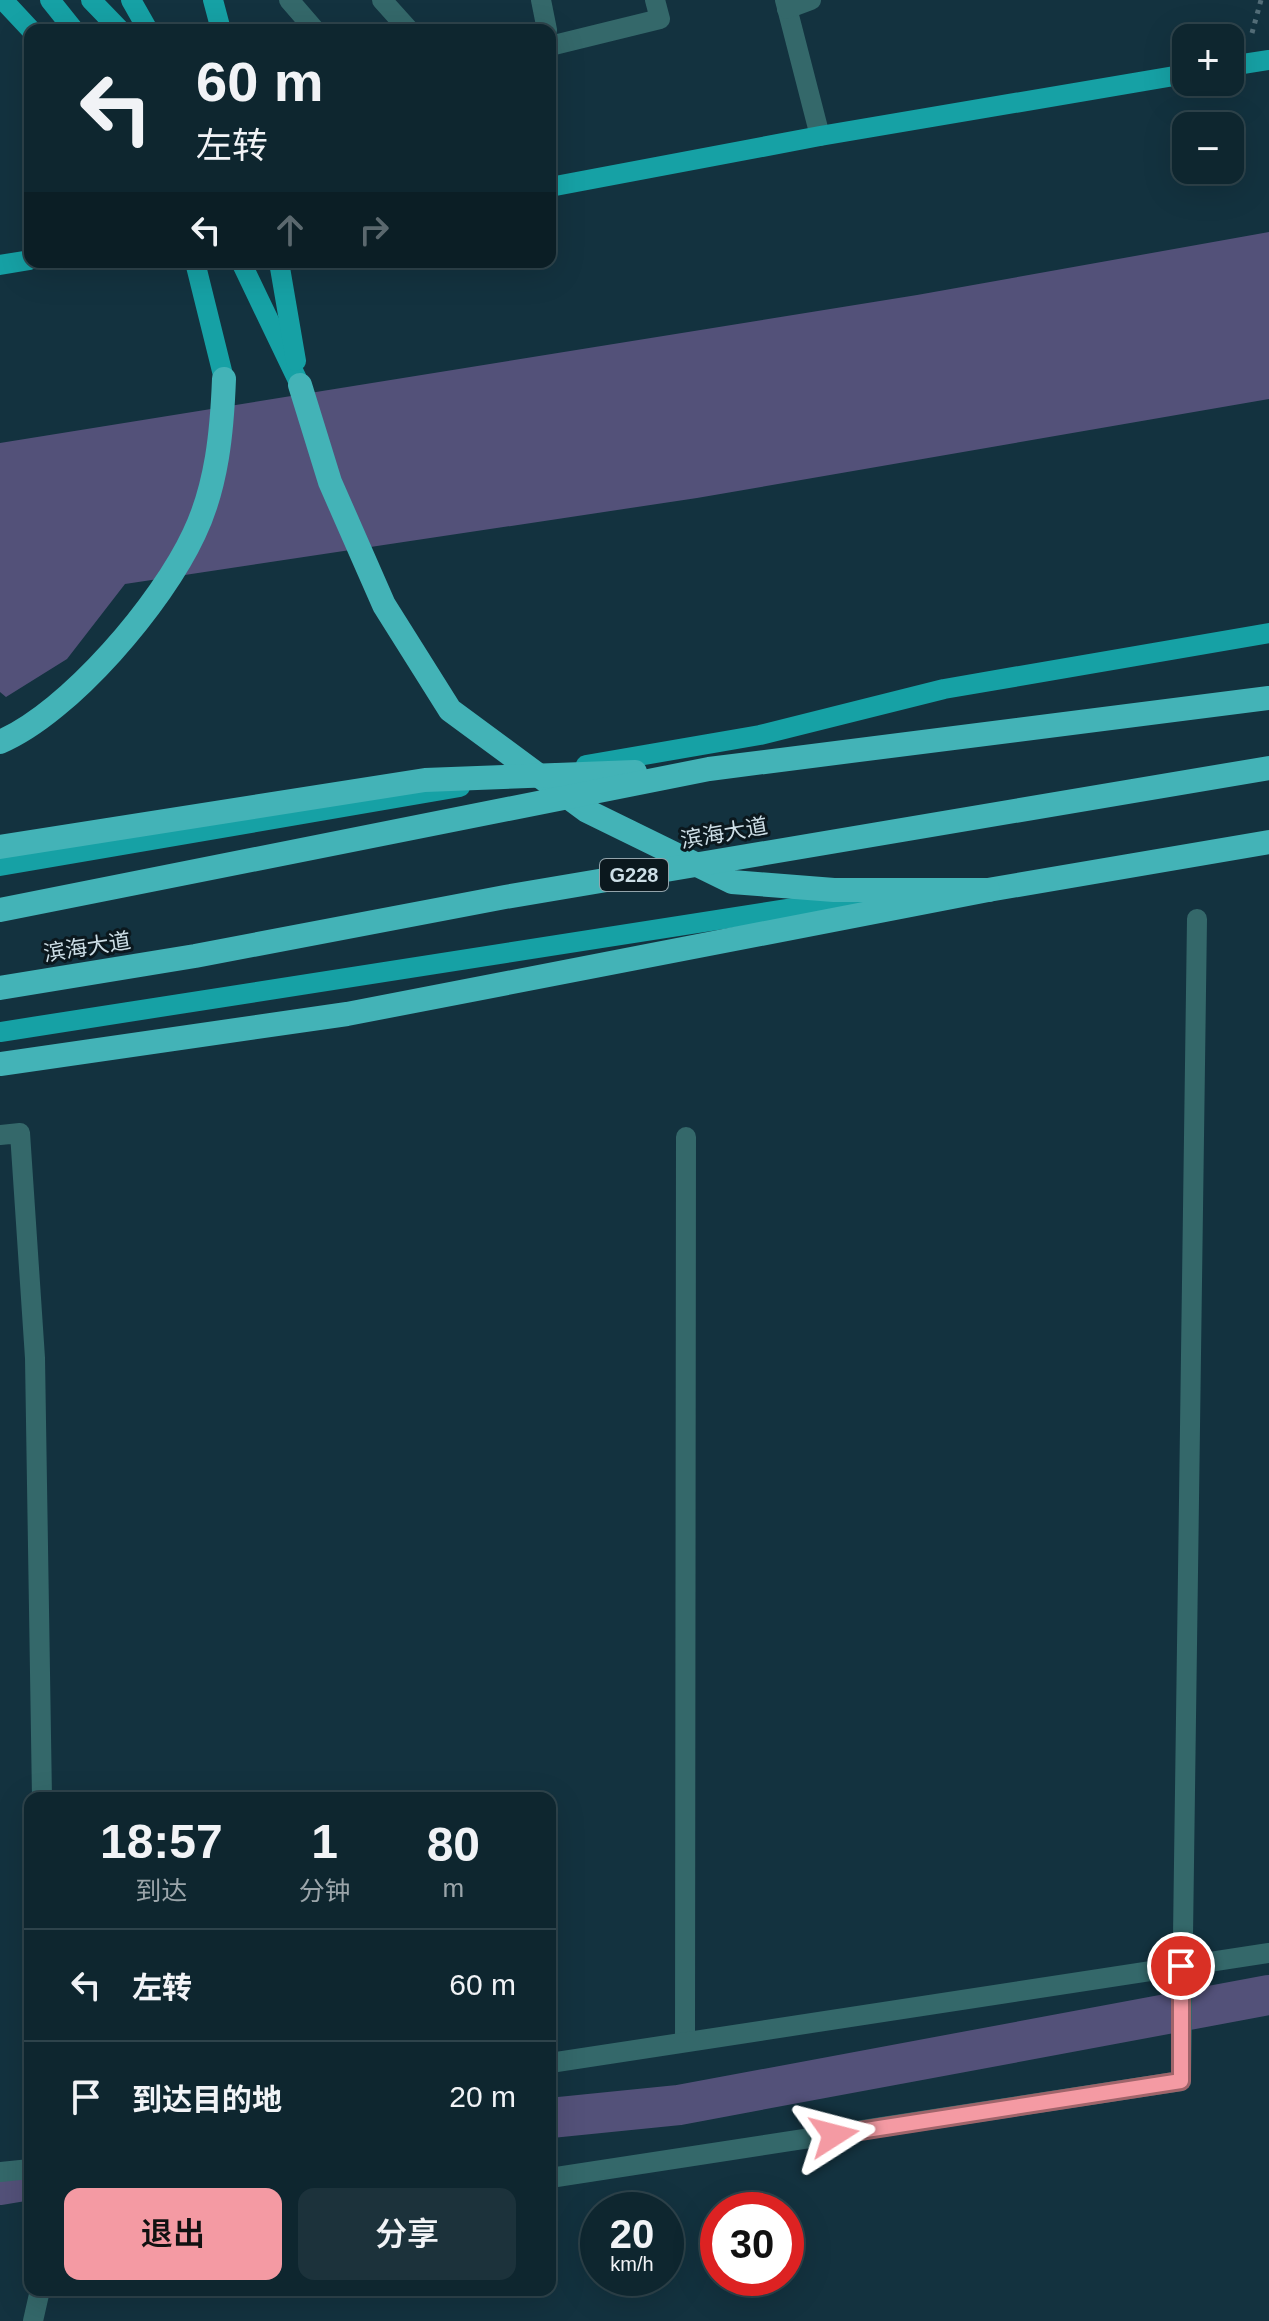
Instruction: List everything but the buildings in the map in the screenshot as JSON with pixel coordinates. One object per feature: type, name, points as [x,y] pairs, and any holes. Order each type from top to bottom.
[{"type":"highway","points":[[0,742],[24,732],[93,670],[149,609],[194,534],[222,443],[224,379]]},
{"type":"highway","points":[[300,385],[330,482],[384,605],[450,710],[587,811],[732,882],[834,890],[988,890]]},
{"type":"highway","points":[[0,910],[709,769],[1269,698]]},
{"type":"highway","name":"滨海大道","points":[[0,988],[195,956],[505,897],[1269,768]]},
{"type":"highway","points":[[0,847],[425,780],[709,769]]},
{"type":"highway","points":[[0,1064],[347,1014],[988,890],[1269,842]]},
{"type":"main road","points":[[3,0],[25,24]]},
{"type":"main road","points":[[50,0],[69,24]]},
{"type":"main road","points":[[91,0],[114,24]]},
{"type":"main road","points":[[102,0],[116,24]]},
{"type":"main road","points":[[131,0],[145,24]]},
{"type":"main road","points":[[213,0],[219,24]]},
{"type":"main road","points":[[1244,64],[1269,60]]},
{"type":"main road","points":[[556,186],[820,136],[1172,76]]},
{"type":"main road","points":[[0,265],[24,261]]},
{"type":"main road","points":[[195,268],[224,379]]},
{"type":"main road","points":[[244,268],[300,385]]},
{"type":"main road","points":[[280,268],[300,385]]},
{"type":"main road","points":[[0,866],[760,735],[944,689],[1269,633]]},
{"type":"main road","points":[[0,1032],[1269,834]]},
{"type":"street","points":[[289,0],[310,24]]},
{"type":"street","points":[[382,0],[404,24]]},
{"type":"street","points":[[541,0],[546,24]]},
{"type":"street","points":[[556,43],[660,19],[655,0]]},
{"type":"street","points":[[811,0],[786,4],[820,136]]},
{"type":"street","points":[[556,2177],[1181,2081],[1197,919]]},
{"type":"street","points":[[0,1135],[20,1133],[35,1358],[42,1792]]},
{"type":"street","points":[[685,2042],[686,1137]]},
{"type":"street","points":[[556,2062],[1181,1976],[1269,1953]]},
{"type":"street","points":[[0,2172],[24,2170]]},
{"type":"street","points":[[33,2321],[39,2296]]},
{"type":"shaded area","points":[[1269,232],[1269,399],[697,498],[125,584],[67,659],[6,697],[0,692],[0,443],[917,295]]},
{"type":"waterway","points":[[556,2117],[679,2105],[1269,1995]]},
{"type":"waterway","points":[[0,2185],[24,2181]]},
{"type":"route","points":[[834,2135],[1181,2081],[1181,1966]]}]
